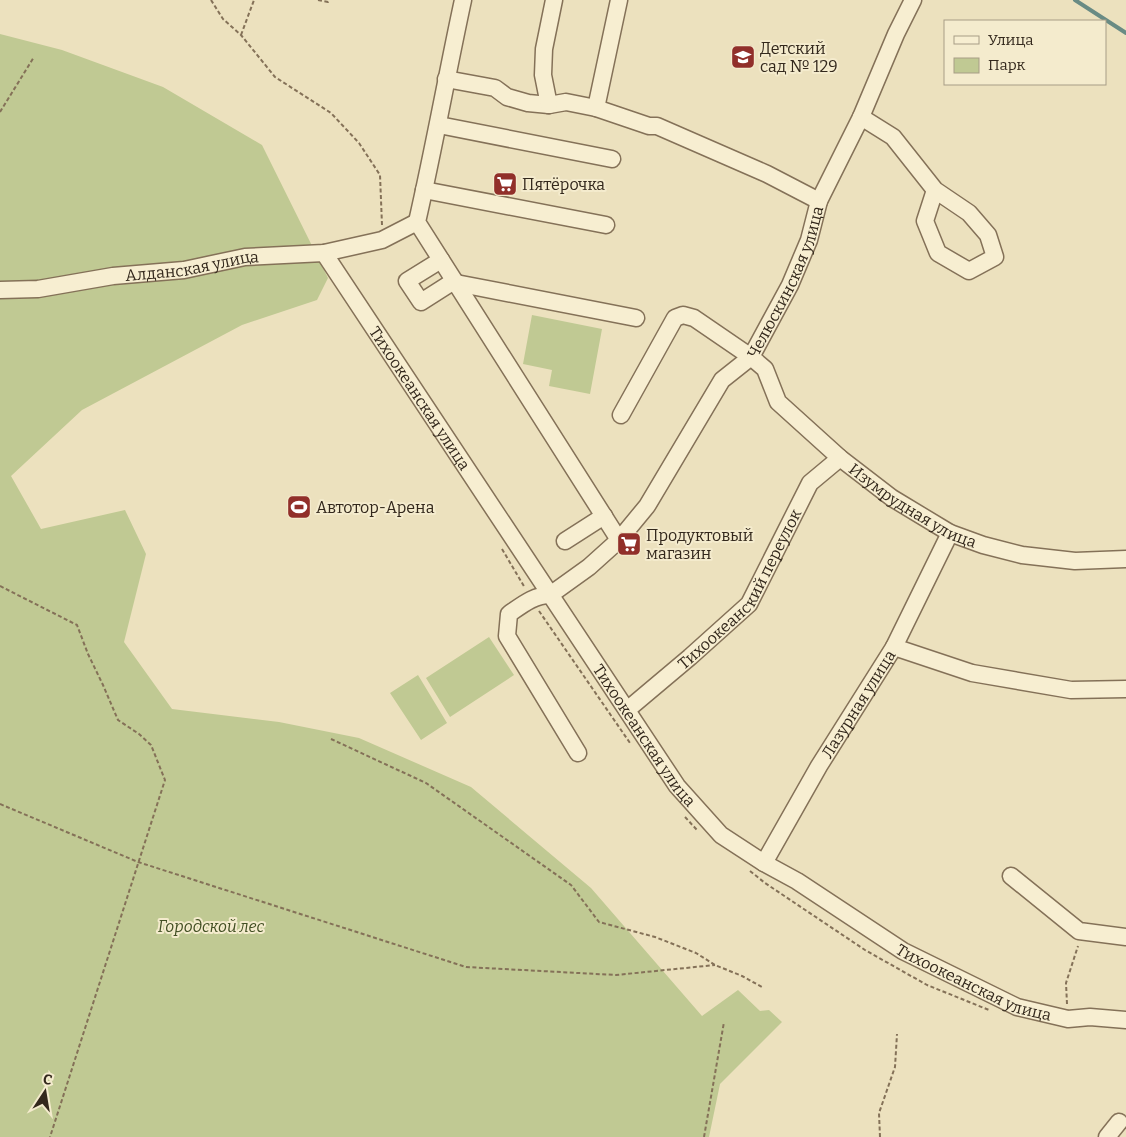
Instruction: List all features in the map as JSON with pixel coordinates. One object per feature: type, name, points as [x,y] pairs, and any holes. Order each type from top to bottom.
[{"type":"street","points":[[463,0],[446,79],[439,125],[417,222],[619,540]]},
{"type":"street","points":[[549,104],[543,75],[544,48],[554,0]]},
{"type":"street","points":[[596,108],[619,0]]},
{"type":"street","name":"Челюскинская улица","points":[[550,596],[589,567],[619,540],[647,506],[722,380],[751,357],[790,285],[809,240],[819,201],[861,117],[912,0]]},
{"type":"street","points":[[446,79],[495,88],[507,97],[528,103],[549,104],[566,102],[596,108],[649,126],[657,126],[767,174],[819,201]]},
{"type":"street","points":[[861,117],[893,137],[935,190],[969,213],[988,235],[995,256],[969,271],[938,253],[925,221],[935,190]]},
{"type":"street","points":[[439,125],[612,159]]},
{"type":"street","points":[[424,190],[606,225]]},
{"type":"street","name":"Алданская улица","points":[[0,290],[38,289],[113,276],[184,270],[245,257],[324,253],[382,240],[417,222]]},
{"type":"street","name":"Тихоокеанская улица","points":[[324,253],[677,786],[721,835],[764,864],[797,881],[903,951],[1017,1007],[1068,1019],[1090,1017],[1126,1020]]},
{"type":"street","points":[[440,260],[407,281],[421,302],[455,282],[636,318]]},
{"type":"street","name":"Изумрудная улица","points":[[621,415],[675,318],[683,315],[694,318],[751,357],[765,369],[778,402],[840,458],[892,498],[950,533],[983,545],[1022,555],[1075,561],[1126,559]]},
{"type":"street","name":"Тихоокеанский переулок","points":[[627,710],[690,657],[748,604],[810,483],[840,458]]},
{"type":"street","points":[[565,541],[604,516]]},
{"type":"street","points":[[894,647],[950,533]]},
{"type":"street","points":[[550,596],[541,595],[509,614],[507,636],[578,753]]},
{"type":"street","name":"Лазурная улица","points":[[764,864],[818,766],[894,647],[972,673],[1071,690],[1126,689]]},
{"type":"street","points":[[1011,876],[1080,931],[1126,938]]},
{"type":"street","points":[[1107,1137],[1119,1122]]},
{"type":"path","points":[[211,0],[223,19],[241,36],[275,77],[331,113],[360,143],[380,175],[382,240]]},
{"type":"path","points":[[241,36],[254,0]]},
{"type":"path","points":[[318,0],[328,2],[328,0]]},
{"type":"path","points":[[0,112],[34,58]]},
{"type":"path","points":[[0,586],[77,626],[118,720],[139,734],[151,745],[165,780],[50,1137]]},
{"type":"path","points":[[331,739],[426,783],[571,885],[599,922],[655,937],[696,953],[714,965],[742,976],[762,987]]},
{"type":"path","points":[[0,804],[138,862],[466,967],[616,975],[714,965]]},
{"type":"path","points":[[1068,1019],[1066,983],[1082,938],[1080,931]]},
{"type":"path","points":[[704,1137],[724,1022]]},
{"type":"path","points":[[880,1137],[879,1113],[895,1067],[897,1034]]},
{"type":"green space","name":"Городской лес","points":[[0,34],[62,50],[163,87],[262,145],[328,278],[317,300],[242,325],[82,410],[11,476],[41,529],[125,510],[146,554],[124,642],[172,709],[279,722],[359,738],[471,787],[591,888],[702,1016],[738,990],[760,1011],[769,1010],[782,1022],[720,1084],[709,1137],[0,1137]]},
{"type":"green space","points":[[532,315],[602,329],[590,394],[549,386],[552,370],[523,364]]},
{"type":"green space","points":[[489,637],[514,675],[450,717],[426,678]]},
{"type":"green space","points":[[418,675],[447,723],[421,740],[390,693]]},
{"type":"waterway","points":[[1075,0],[1106,20]]},
{"type":"waterway","points":[[1106,20],[1126,33]]},
{"type":"place","name":"Детский сад № 129","points":[[743,57]]},
{"type":"place","name":"Пятёрочка","points":[[505,184]]},
{"type":"place","name":"Автотор-Арена","points":[[299,507]]},
{"type":"place","name":"Продуктовый магазин","points":[[629,544]]}]
